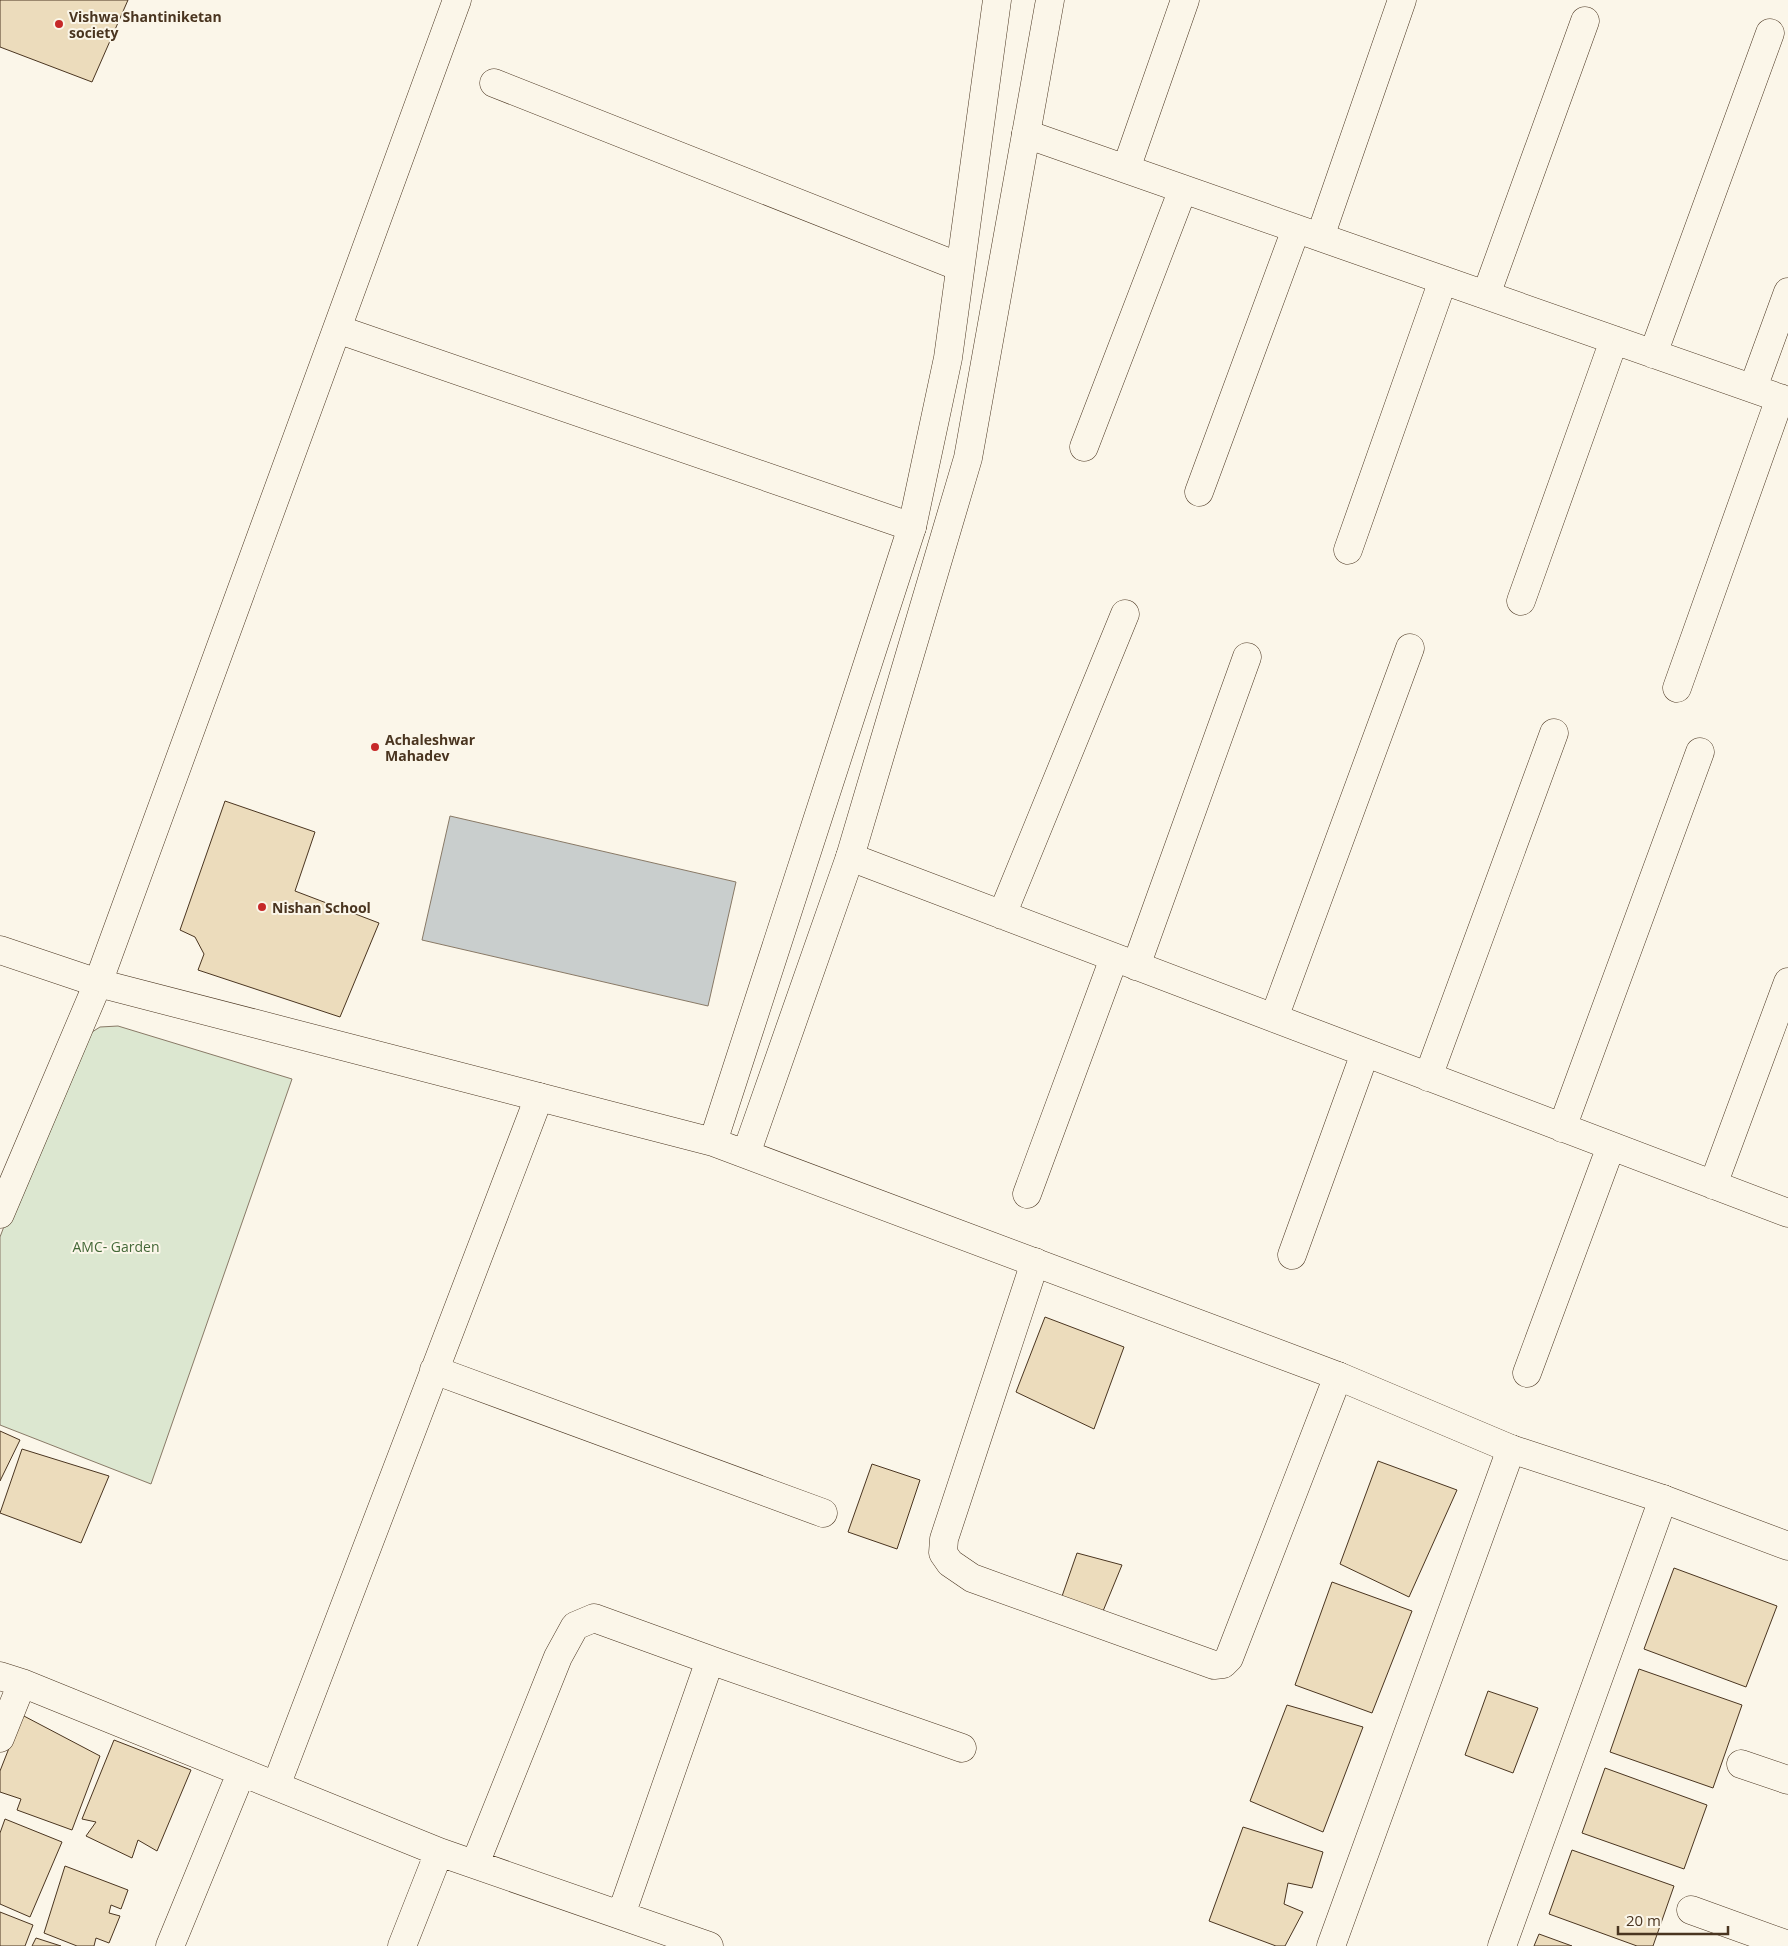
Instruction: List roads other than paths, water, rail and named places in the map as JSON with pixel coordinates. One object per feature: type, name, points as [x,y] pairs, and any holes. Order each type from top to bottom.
[{"type":"street","points":[[0,1214],[98,983],[457,0]]},
{"type":"street","points":[[713,1142],[912,527],[948,358],[997,0]]},
{"type":"street","points":[[746,1154],[850,857],[968,458],[1050,0]]},
{"type":"street","points":[[1126,169],[1185,0]]},
{"type":"street","points":[[1199,492],[1308,233],[1402,0]]},
{"type":"street","points":[[1486,295],[1585,21]]},
{"type":"street","points":[[1653,354],[1770,33]]},
{"type":"street","points":[[494,83],[960,267]]},
{"type":"street","points":[[1026,134],[1784,400],[1677,688]]},
{"type":"street","points":[[1084,447],[1183,189]]},
{"type":"street","points":[[1348,550],[1443,280]]},
{"type":"street","points":[[1753,388],[1788,292]]},
{"type":"street","points":[[337,329],[912,527]]},
{"type":"street","points":[[1522,601],[1614,340]]},
{"type":"street","points":[[1002,915],[1124,614]]},
{"type":"street","points":[[1274,1018],[1410,648]]},
{"type":"street","points":[[1027,1194],[1125,962],[1247,657]]},
{"type":"street","points":[[1428,1077],[1554,732]]},
{"type":"street","points":[[1562,1128],[1700,752]]},
{"type":"street","points":[[850,857],[1788,1214]]},
{"type":"street","points":[[0,950],[98,983],[713,1142],[1338,1376],[1511,1449],[1663,1499],[1788,1546]]},
{"type":"street","points":[[1713,1185],[1788,982]]},
{"type":"street","points":[[1292,1255],[1365,1053]]},
{"type":"street","points":[[276,1786],[539,1097]]},
{"type":"street","points":[[1527,1373],[1611,1146]]},
{"type":"street","points":[[1035,1262],[944,1539],[943,1553],[950,1563],[972,1578],[1214,1665],[1223,1664],[1229,1658],[1338,1376]]},
{"type":"street","points":[[434,1370],[824,1513]]},
{"type":"street","points":[[1331,1946],[1511,1449]]},
{"type":"street","points":[[1502,1946],[1663,1499]]},
{"type":"street","points":[[475,1864],[558,1657],[575,1626],[594,1618],[962,1748]]},
{"type":"street","points":[[621,1915],[710,1660]]},
{"type":"street","points":[[0,1738],[11,1680],[439,1852],[709,1946]]},
{"type":"street","points":[[1741,1764],[1788,1780]]},
{"type":"street","points":[[170,1946],[241,1773]]},
{"type":"street","points":[[402,1946],[439,1852]]},
{"type":"street","points":[[1691,1910],[1788,1945]]},
{"type":"place","name":"Vishwa Shantiniketan society","points":[[59,24]]},
{"type":"place","name":"Achaleshwar Mahadev","points":[[375,747]]},
{"type":"place","name":"Nishan School","points":[[262,907]]},
{"type":"park label","name":"AMC- Garden","points":[[116,1246]]}]
